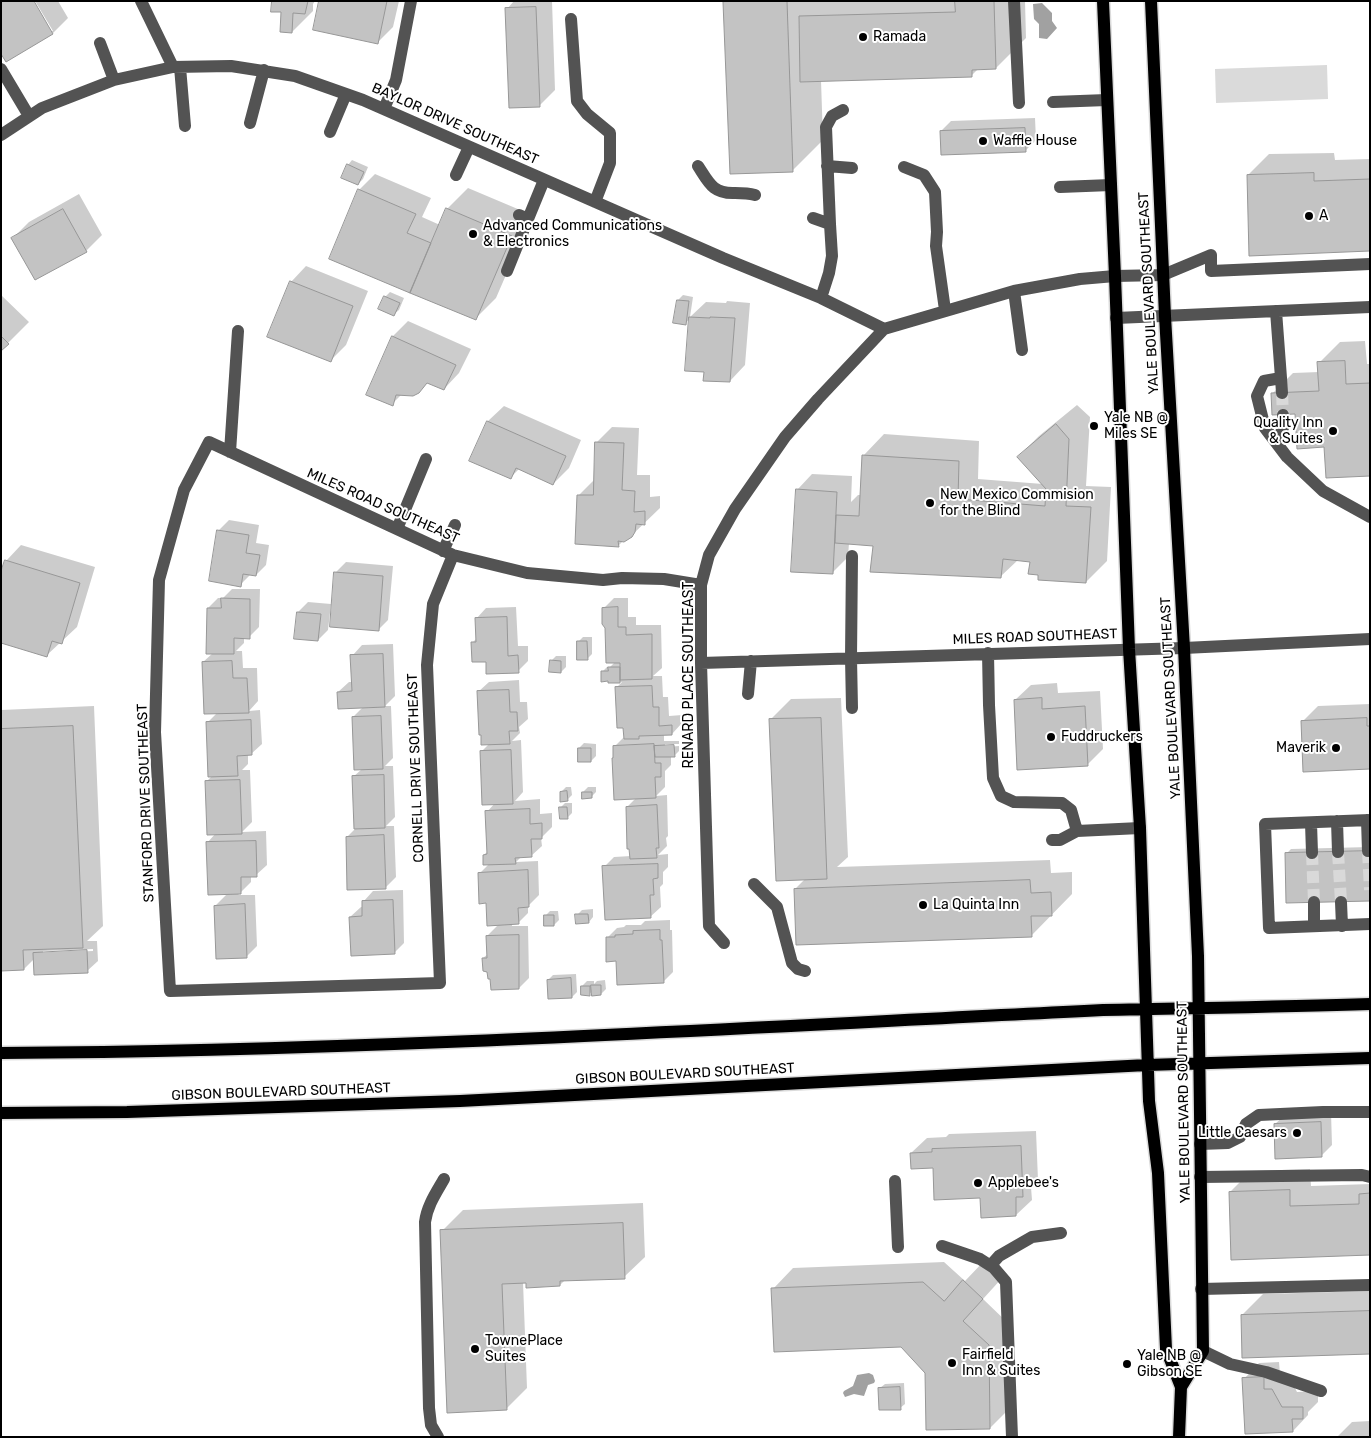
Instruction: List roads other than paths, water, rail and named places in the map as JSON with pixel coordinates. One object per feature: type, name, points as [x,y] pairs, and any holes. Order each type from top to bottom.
[{"type":"main road","name":"YALE BOULEVARD SOUTHEAST","points":[[1103,1],[1129,649],[1140,828],[1147,1065],[1149,1101],[1158,1173],[1166,1349],[1181,1387],[1179,1437]]},
{"type":"main road","name":"YALE BOULEVARD SOUTHEAST","points":[[1151,1],[1165,316],[1184,648],[1198,956],[1203,1351],[1181,1387]]},
{"type":"main road","points":[[1,1053],[130,1052],[436,1044],[1103,1010],[1370,1004]]},
{"type":"main road","name":"GIBSON BOULEVARD SOUTHEAST","points":[[1,1113],[127,1112],[460,1101],[1147,1065],[1370,1058]]},
{"type":"street","points":[[141,1],[176,67],[185,126]]},
{"type":"street","points":[[384,109],[396,80],[411,1]]},
{"type":"street","points":[[1014,1],[1019,103]]},
{"type":"street","points":[[571,19],[577,101],[587,114],[610,133],[610,163],[595,202]]},
{"type":"street","points":[[100,43],[114,80]]},
{"type":"street","name":"BAYLOR DRIVE SOUTHEAST","points":[[1,135],[42,108],[114,80],[176,67],[231,66],[295,76],[384,109],[723,258],[821,298],[884,329]]},
{"type":"street","points":[[1,69],[29,116]]},
{"type":"street","points":[[250,123],[264,70]]},
{"type":"street","points":[[330,132],[346,94]]},
{"type":"street","points":[[1053,102],[1107,100]]},
{"type":"street","points":[[821,298],[832,256],[826,127],[832,116],[842,110]]},
{"type":"street","points":[[456,175],[470,147]]},
{"type":"street","points":[[698,166],[712,187],[723,193],[746,192],[755,196]]},
{"type":"street","points":[[827,166],[852,168]]},
{"type":"street","points":[[904,167],[924,175],[935,192],[936,246],[945,310]]},
{"type":"street","points":[[507,271],[524,217],[544,180]]},
{"type":"street","points":[[1060,187],[1111,185]]},
{"type":"street","points":[[813,218],[830,224]]},
{"type":"street","points":[[1163,275],[1211,255],[1211,271],[1370,264]]},
{"type":"street","name":"RENARD PLACE SOUTHEAST","points":[[724,943],[709,926],[701,663],[701,585],[709,555],[731,516],[785,437],[818,398],[884,329],[1014,291],[1080,279],[1163,275]]},
{"type":"street","points":[[1014,291],[1022,350]]},
{"type":"street","points":[[1116,318],[1370,307]]},
{"type":"street","points":[[1276,311],[1282,393]]},
{"type":"street","points":[[230,452],[238,331]]},
{"type":"street","points":[[1281,378],[1264,381],[1258,396],[1265,428],[1287,457],[1323,491],[1370,517]]},
{"type":"street","points":[[1277,443],[1284,424],[1283,415]]},
{"type":"street","name":"MILES ROAD SOUTHEAST","points":[[208,442],[448,553],[527,573],[603,580],[622,578],[664,579],[701,585]]},
{"type":"street","name":"STANFORD DRIVE SOUTHEAST","points":[[208,442],[184,490],[159,580],[155,732],[170,991],[440,983]]},
{"type":"street","points":[[396,529],[426,459]]},
{"type":"street","name":"CORNELL DRIVE SOUTHEAST","points":[[440,983],[427,665],[433,604],[454,525]]},
{"type":"street","points":[[852,556],[852,708]]},
{"type":"street","name":"MILES ROAD SOUTHEAST","points":[[701,663],[1184,648],[1370,639]]},
{"type":"street","points":[[988,653],[993,778],[1001,796],[1014,802],[1062,803],[1071,810],[1077,831]]},
{"type":"street","points":[[748,694],[751,661]]},
{"type":"street","points":[[1368,851],[1368,820],[1265,824],[1269,928],[1370,924]]},
{"type":"street","points":[[1337,821],[1338,852]]},
{"type":"street","points":[[1311,823],[1312,853]]},
{"type":"street","points":[[1052,840],[1060,840],[1077,831],[1140,828]]},
{"type":"street","points":[[754,884],[777,907],[792,963],[798,969],[806,970]]},
{"type":"street","points":[[1314,902],[1314,926]]},
{"type":"street","points":[[1341,902],[1342,926]]},
{"type":"street","points":[[1200,1144],[1228,1143],[1240,1137],[1246,1124],[1259,1115],[1370,1112]]},
{"type":"street","points":[[1200,1176],[1362,1174],[1370,1177]]},
{"type":"street","points":[[438,1437],[431,1425],[429,1408],[425,1222],[430,1203],[444,1178]]},
{"type":"street","points":[[895,1181],[898,1247]]},
{"type":"street","points":[[990,1266],[1000,1256],[1032,1237],[1061,1234]]},
{"type":"street","points":[[942,1246],[980,1259],[994,1268],[1006,1282],[1012,1437]]},
{"type":"street","points":[[1201,1289],[1370,1285]]},
{"type":"street","points":[[1203,1351],[1230,1364],[1266,1372],[1321,1391]]},
{"type":"tunnel","points":[[1282,393],[1283,415]]},
{"type":"tunnel","points":[[1368,851],[1370,890]]},
{"type":"tunnel","points":[[1338,852],[1341,902]]},
{"type":"tunnel","points":[[1312,853],[1314,902]]},
{"type":"place","name":"Ramada","points":[[863,37]]},
{"type":"place","name":"Waffle House","points":[[983,141]]},
{"type":"place","name":"A","points":[[1309,216]]},
{"type":"place","name":"Advanced Communications & Electronics","points":[[473,234]]},
{"type":"place","name":"Yale NB @ Miles SE","points":[[1094,426]]},
{"type":"place","name":"Quality Inn & Suites","points":[[1333,431]]},
{"type":"place","name":"New Mexico Commision for the Blind","points":[[930,503]]},
{"type":"place","name":"Fuddruckers","points":[[1051,737]]},
{"type":"place","name":"Maverik","points":[[1336,748]]},
{"type":"place","name":"La Quinta Inn","points":[[923,905]]},
{"type":"place","name":"Little Caesars","points":[[1297,1133]]},
{"type":"place","name":"Applebee's","points":[[978,1183]]},
{"type":"place","name":"TownePlace Suites","points":[[475,1349]]},
{"type":"place","name":"Fairfield Inn & Suites","points":[[952,1363]]},
{"type":"place","name":"Yale NB @ Gibson SE","points":[[1127,1364]]}]
